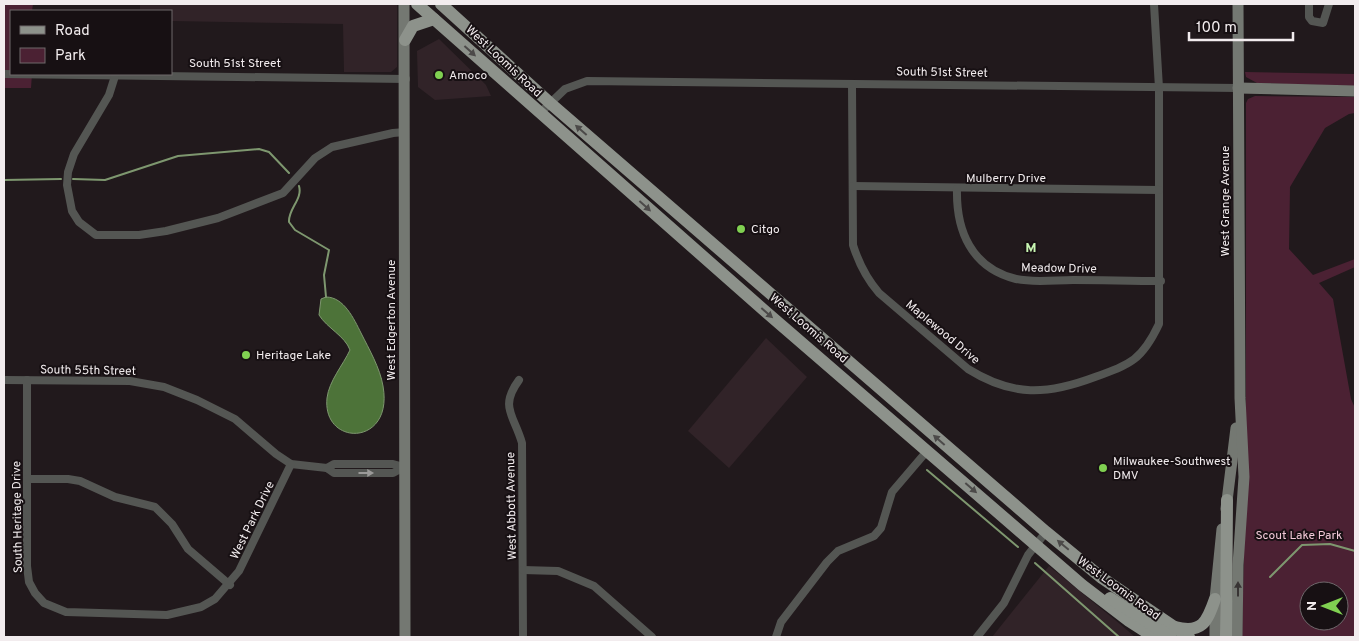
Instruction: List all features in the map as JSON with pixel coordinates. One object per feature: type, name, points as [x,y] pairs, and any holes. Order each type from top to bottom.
[{"type":"main road","name":"West Loomis Road","points":[[417,4],[736,286],[1074,577],[1129,621],[1154,637]]},
{"type":"main road","points":[[405,40],[413,26],[436,21],[446,7]]},
{"type":"main road","name":"West Loomis Road","points":[[446,7],[550,103],[1046,532],[1172,632],[1189,637]]},
{"type":"main road","points":[[736,286],[746,273]]},
{"type":"main road","points":[[1226,637],[1227,500]]},
{"type":"main road","points":[[1074,577],[1172,632],[1202,625],[1208,618],[1215,600]]},
{"type":"main road","points":[[1129,621],[1145,637]]},
{"type":"street","name":"West Edgerton Avenue","points":[[404,4],[406,79],[405,637]]},
{"type":"street","name":"Maplewood Drive","points":[[852,85],[853,245],[858,263],[866,278],[879,293],[968,370],[1004,387],[1044,392],[1068,387],[1128,365],[1149,346],[1159,324],[1159,88],[1154,4]]},
{"type":"street","name":"West Grange Avenue","points":[[1237,637],[1238,565],[1244,477],[1240,398],[1238,4]]},
{"type":"street","points":[[1309,4],[1309,17],[1312,21],[1318,23],[1323,23],[1325,20],[1329,4]]},
{"type":"street","name":"South 51st Street","points":[[60,75],[406,79]]},
{"type":"street","points":[[115,76],[109,95],[74,154],[68,172],[67,185],[72,211],[79,222],[96,234],[139,235],[166,231],[218,218],[283,193],[314,158],[332,147],[384,134],[405,132]]},
{"type":"street","name":"South 51st Street","points":[[540,114],[570,86],[587,81],[1355,91]]},
{"type":"street","name":"Mulberry Drive","points":[[852,186],[1159,190]]},
{"type":"street","name":"Meadow Drive","points":[[957,188],[957,208],[962,234],[978,258],[994,269],[1016,279],[1160,281]]},
{"type":"street","name":"South 55th Street","points":[[4,380],[130,381],[164,387],[197,400],[235,419],[276,454],[292,464],[327,468],[334,473],[393,473],[404,468]]},
{"type":"street","name":"South Heritage Drive","points":[[27,380],[27,566],[29,582],[35,593],[44,603],[54,609],[73,613],[166,615],[201,607],[216,599],[230,585]]},
{"type":"street","name":"West Abbott Avenue","points":[[519,380],[510,393],[508,410],[518,427],[522,443],[523,637]]},
{"type":"street","name":"West Grange Avenue","points":[[1215,637],[1218,560],[1240,398]]},
{"type":"street","points":[[776,637],[781,622],[827,562],[845,547],[874,536],[881,528],[892,492],[928,451]]},
{"type":"street","name":"West Park Drive","points":[[230,585],[258,536],[292,464]]},
{"type":"street","points":[[27,479],[68,479],[80,481],[115,497],[155,507],[172,524],[188,549],[230,585]]},
{"type":"street","points":[[977,637],[1007,599],[1028,555],[1046,532]]},
{"type":"street","points":[[523,570],[558,570],[594,586],[652,637]]},
{"type":"shaded area","points":[[140,4],[397,4],[397,67],[391,72],[344,72],[343,24],[172,21],[172,10],[140,10]]},
{"type":"shaded area","points":[[439,39],[486,85],[491,96],[435,100],[418,87],[417,51]]},
{"type":"shaded area","points":[[326,297],[338,301],[352,315],[382,379],[384,406],[378,421],[369,430],[357,433],[345,432],[335,425],[328,414],[328,392],[333,379],[350,350],[344,340],[319,315],[321,299]]},
{"type":"shaded area","points":[[766,338],[807,377],[729,468],[688,431]]},
{"type":"shaded area","points":[[1049,566],[1120,624],[1135,637],[992,637]]},
{"type":"green space","points":[[4,4],[33,4],[32,10],[10,10],[10,75],[32,75],[31,88],[4,88]]},
{"type":"green space","points":[[1245,72],[1355,74],[1355,86],[1257,83],[1246,77]]},
{"type":"green space","name":"Scout Lake Park","points":[[1255,96],[1355,97],[1355,113],[1349,114],[1325,128],[1290,187],[1289,249],[1313,275],[1355,259],[1355,267],[1319,283],[1333,299],[1351,399],[1355,408],[1355,637],[1242,637],[1246,461],[1246,103],[1248,99]]},
{"type":"waterway","points":[[73,179],[105,180],[178,156],[259,149],[269,152],[289,173]]},
{"type":"waterway","points":[[4,180],[61,179]]},
{"type":"waterway","points":[[299,186],[299,195],[289,217],[289,222],[295,230],[329,250],[324,275],[326,297]]},
{"type":"waterway","points":[[927,470],[1018,547]]},
{"type":"waterway","points":[[1270,577],[1302,545],[1330,544],[1355,551]]},
{"type":"waterway","points":[[1035,563],[1119,637]]},
{"type":"place","name":"Amoco","points":[[439,75]]},
{"type":"place","name":"Citgo","points":[[741,229]]},
{"type":"place","name":"Heritage Lake","points":[[246,355]]},
{"type":"place","name":"Milwaukee-Southwest DMV","points":[[1103,468]]},
{"type":"district","name":"M","points":[[1031,247]]}]
